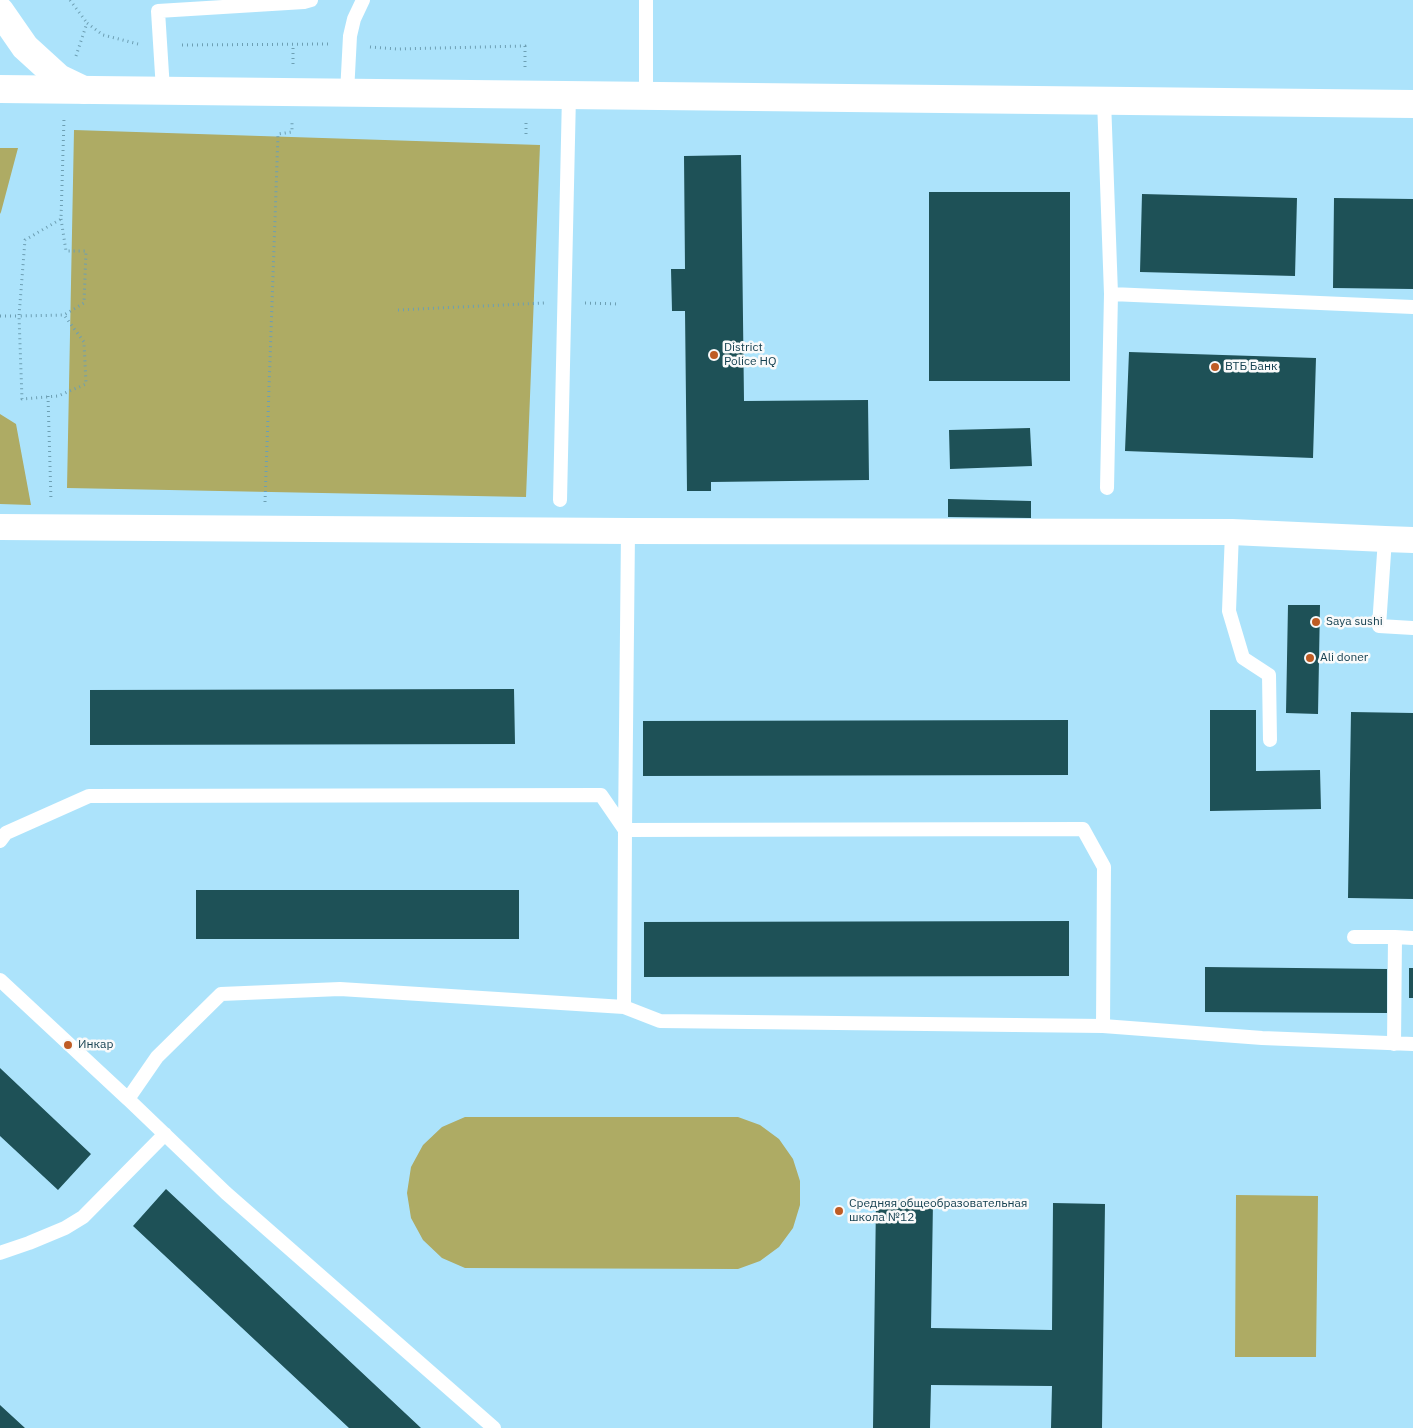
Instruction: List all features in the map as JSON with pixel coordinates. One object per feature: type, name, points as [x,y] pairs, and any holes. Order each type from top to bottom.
[{"type":"street","points":[[0,11],[25,47],[59,78],[84,90]]},
{"type":"street","points":[[0,89],[1413,104]]},
{"type":"street","points":[[0,526],[628,531],[1232,532],[1413,540]]},
{"type":"lane","points":[[163,90],[158,11],[311,0]]},
{"type":"lane","points":[[347,92],[350,36],[354,19],[363,0]]},
{"type":"lane","points":[[646,0],[646,95]]},
{"type":"lane","points":[[560,500],[570,95]]},
{"type":"lane","points":[[1104,100],[1111,294],[1107,488]]},
{"type":"lane","points":[[1111,294],[1413,307]]},
{"type":"lane","points":[[624,1007],[628,531]]},
{"type":"lane","points":[[1232,532],[1229,611],[1243,658],[1269,675],[1270,740]]},
{"type":"lane","points":[[1385,539],[1379,626],[1413,628]]},
{"type":"lane","points":[[0,841],[6,833],[89,796],[601,795],[625,830]]},
{"type":"lane","points":[[625,830],[1084,829],[1104,867],[1103,1026]]},
{"type":"lane","points":[[1354,937],[1413,938]]},
{"type":"lane","points":[[1394,1044],[1395,937]]},
{"type":"lane","points":[[0,980],[226,1193],[494,1428]]},
{"type":"lane","points":[[128,1099],[157,1056],[221,994],[340,989],[624,1007],[660,1021],[1103,1026],[1262,1038],[1413,1044]]},
{"type":"lane","points":[[0,1253],[29,1244],[65,1228],[83,1217],[165,1134]]},
{"type":"path","points":[[70,0],[87,23]]},
{"type":"path","points":[[264,528],[278,134],[292,132],[293,44]]},
{"type":"path","points":[[61,219],[66,251],[86,251],[84,304],[64,314],[19,316],[22,399],[58,396],[86,384],[84,342],[64,314]]},
{"type":"path","points":[[398,310],[565,302],[620,304]]},
{"type":"path","points":[[48,396],[52,527]]},
{"type":"shaded area","points":[[74,130],[540,145],[526,497],[67,488]]},
{"type":"shaded area","points":[[0,148],[18,148],[0,214]]},
{"type":"shaded area","points":[[0,414],[16,424],[31,505],[0,504]]},
{"type":"shaded area","points":[[465,1117],[738,1117],[760,1125],[779,1139],[793,1159],[800,1181],[800,1205],[793,1228],[779,1247],[760,1261],[738,1269],[465,1268],[442,1258],[423,1240],[411,1218],[407,1193],[411,1167],[423,1145],[442,1127]]},
{"type":"shaded area","points":[[1236,1195],[1318,1196],[1316,1357],[1235,1357]]},
{"type":"building","name":"District Police HQ","points":[[741,155],[744,401],[868,400],[869,480],[711,482],[711,491],[687,491],[685,311],[672,311],[671,269],[685,269],[684,156]]},
{"type":"building","points":[[929,192],[1070,192],[1070,381],[929,381]]},
{"type":"building","points":[[1142,194],[1297,198],[1295,276],[1140,272]]},
{"type":"building","points":[[1334,198],[1413,199],[1413,289],[1333,288]]},
{"type":"building","points":[[1129,352],[1316,358],[1313,458],[1125,451]]},
{"type":"building","points":[[1030,428],[1032,466],[950,469],[949,430]]},
{"type":"building","points":[[948,499],[1031,501],[1031,518],[948,517]]},
{"type":"building","points":[[1288,605],[1320,605],[1318,714],[1286,713]]},
{"type":"building","points":[[514,689],[515,744],[90,745],[90,690]]},
{"type":"building","points":[[1210,710],[1256,710],[1256,771],[1320,770],[1321,809],[1210,811]]},
{"type":"building","points":[[1351,712],[1413,713],[1413,899],[1348,898]]},
{"type":"building","points":[[1068,720],[1068,775],[643,776],[643,721]]},
{"type":"building","points":[[196,890],[519,890],[519,939],[196,939]]},
{"type":"building","points":[[1069,921],[1069,976],[644,977],[644,922]]},
{"type":"building","points":[[1205,967],[1387,969],[1387,1013],[1205,1012]]},
{"type":"building","points":[[1409,968],[1413,968],[1413,998],[1409,998]]},
{"type":"building","points":[[0,1068],[91,1154],[58,1190],[0,1136]]},
{"type":"building","points":[[166,1189],[421,1428],[349,1428],[133,1226]]},
{"type":"building","points":[[876,1200],[933,1201],[931,1328],[1052,1330],[1053,1203],[1105,1204],[1102,1428],[1051,1428],[1052,1386],[931,1385],[930,1428],[873,1428]]},
{"type":"building","points":[[0,1405],[25,1428],[0,1428]]},
{"type":"place","name":"District Police HQ","points":[[714,355]]},
{"type":"place","name":"ВТБ Банк","points":[[1215,367]]},
{"type":"place","name":"Saya sushi","points":[[1316,622]]},
{"type":"place","name":"Ali doner","points":[[1310,658]]},
{"type":"place","name":"Инкар","points":[[68,1045]]},
{"type":"place","name":"Средняя общеобразовательная школа №12","points":[[839,1211]]}]
